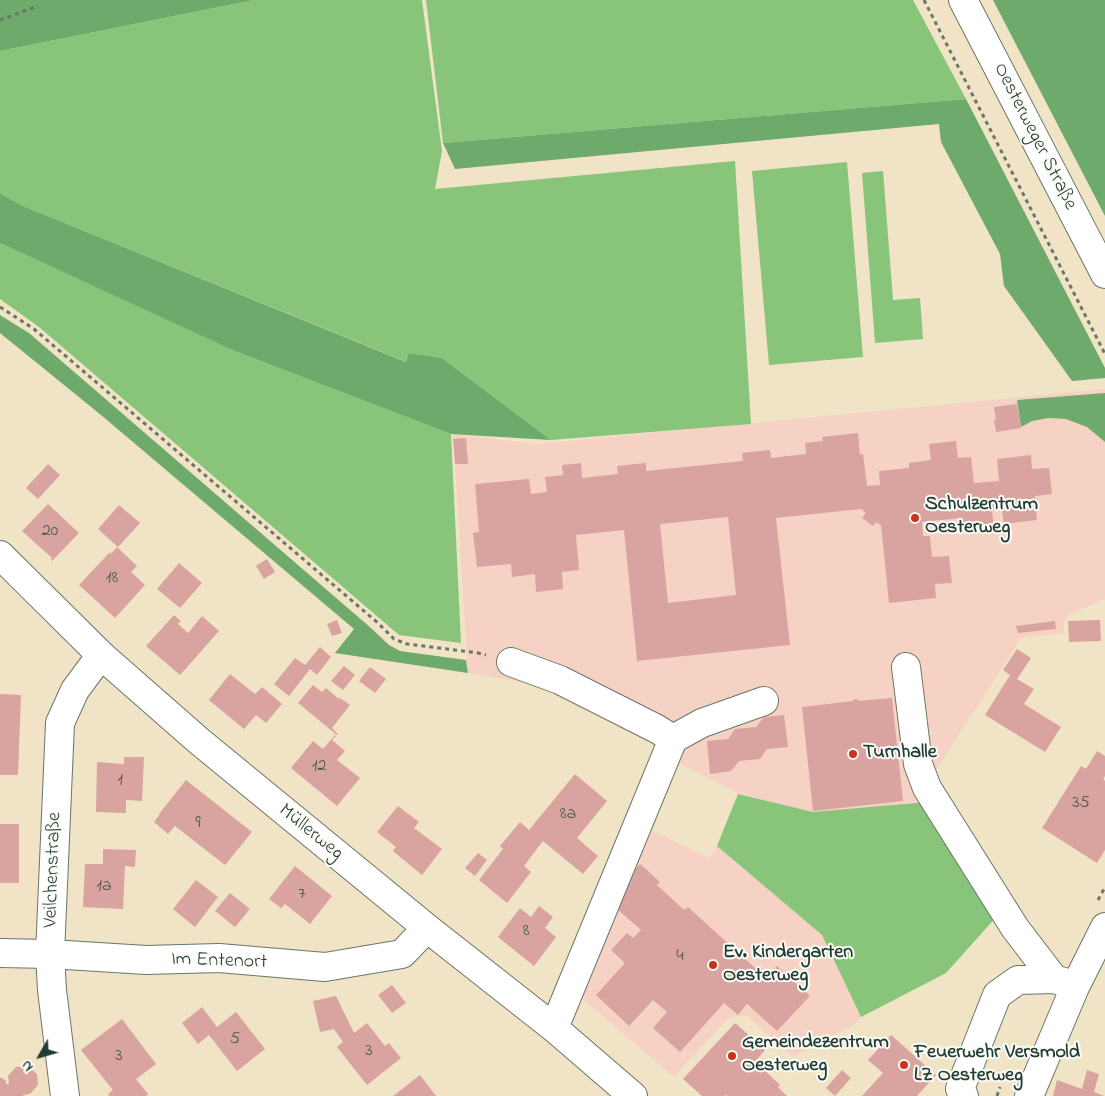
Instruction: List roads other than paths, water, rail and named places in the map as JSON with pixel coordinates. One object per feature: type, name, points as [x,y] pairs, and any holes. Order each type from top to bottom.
[{"type":"street","name":"Oesterweger Straße","points":[[963,0],[1105,274]]},
{"type":"street","name":"Müllerweg","points":[[0,555],[101,655],[199,741],[427,928],[554,1028],[633,1096]]},
{"type":"street","name":"Veilchenstraße","points":[[65,1096],[52,990],[50,954],[60,723],[75,690],[101,655]]},
{"type":"street","points":[[511,662],[560,680],[673,739]]},
{"type":"street","points":[[906,667],[918,764],[927,788],[1015,928],[1065,983]]},
{"type":"street","points":[[554,1028],[673,739],[702,723],[764,701]]},
{"type":"street","name":"Im Entenort","points":[[0,953],[146,960],[219,958],[325,967],[402,954],[427,928]]},
{"type":"street","points":[[1030,1096],[1065,983],[1105,928]]},
{"type":"street","points":[[964,1096],[960,1088],[997,995],[1018,980],[1065,983]]},
{"type":"place","name":"Schulzentrum Oesterweg","points":[[915,518]]},
{"type":"place","name":"Turnhalle","points":[[853,754]]},
{"type":"place","name":"Ev. Kindergarten Oesterweg","points":[[713,965]]},
{"type":"place","name":"Gemeindezentrum Oesterweg","points":[[732,1056]]},
{"type":"place","name":"Feuerwehr Versmold LZ Oesterweg","points":[[904,1065]]}]
